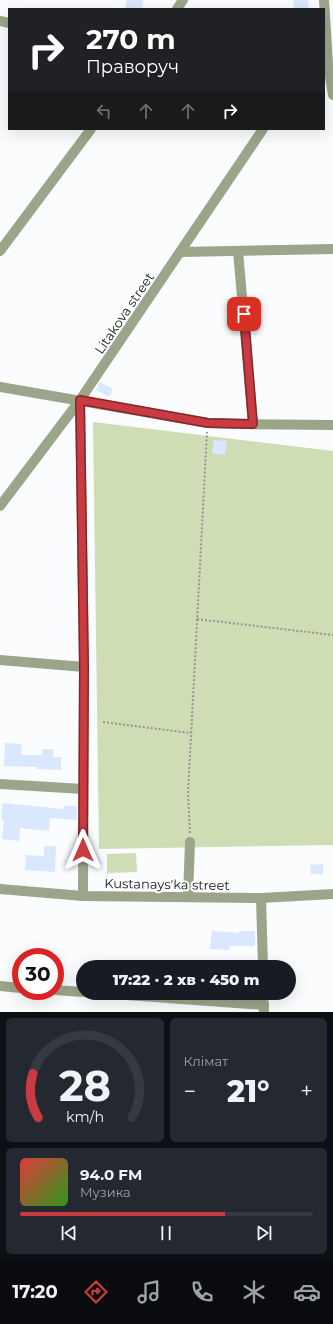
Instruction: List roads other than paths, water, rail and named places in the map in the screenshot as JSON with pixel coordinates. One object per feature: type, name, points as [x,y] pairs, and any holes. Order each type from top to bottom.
[{"type":"street","points":[[325,22],[327,65],[333,95]]},
{"type":"street","points":[[0,251],[90,130]]},
{"type":"street","name":"Litakova street","points":[[0,506],[80,400],[262,130]]},
{"type":"street","points":[[181,252],[333,249]]},
{"type":"street","points":[[238,251],[253,424]]},
{"type":"street","points":[[0,387],[208,423],[333,425]]},
{"type":"street","points":[[80,400],[84,667],[83,896]]},
{"type":"street","points":[[0,660],[84,667]]},
{"type":"street","points":[[0,784],[83,789]]},
{"type":"street","points":[[188,897],[190,842]]},
{"type":"street","name":"Kustanays'ka street","points":[[0,889],[83,896],[262,898],[333,894]]},
{"type":"street","points":[[262,898],[263,960]]},
{"type":"street","points":[[0,986],[12,987]]},
{"type":"street","points":[[64,991],[76,992]]},
{"type":"street","points":[[176,1000],[264,1008]]}]
